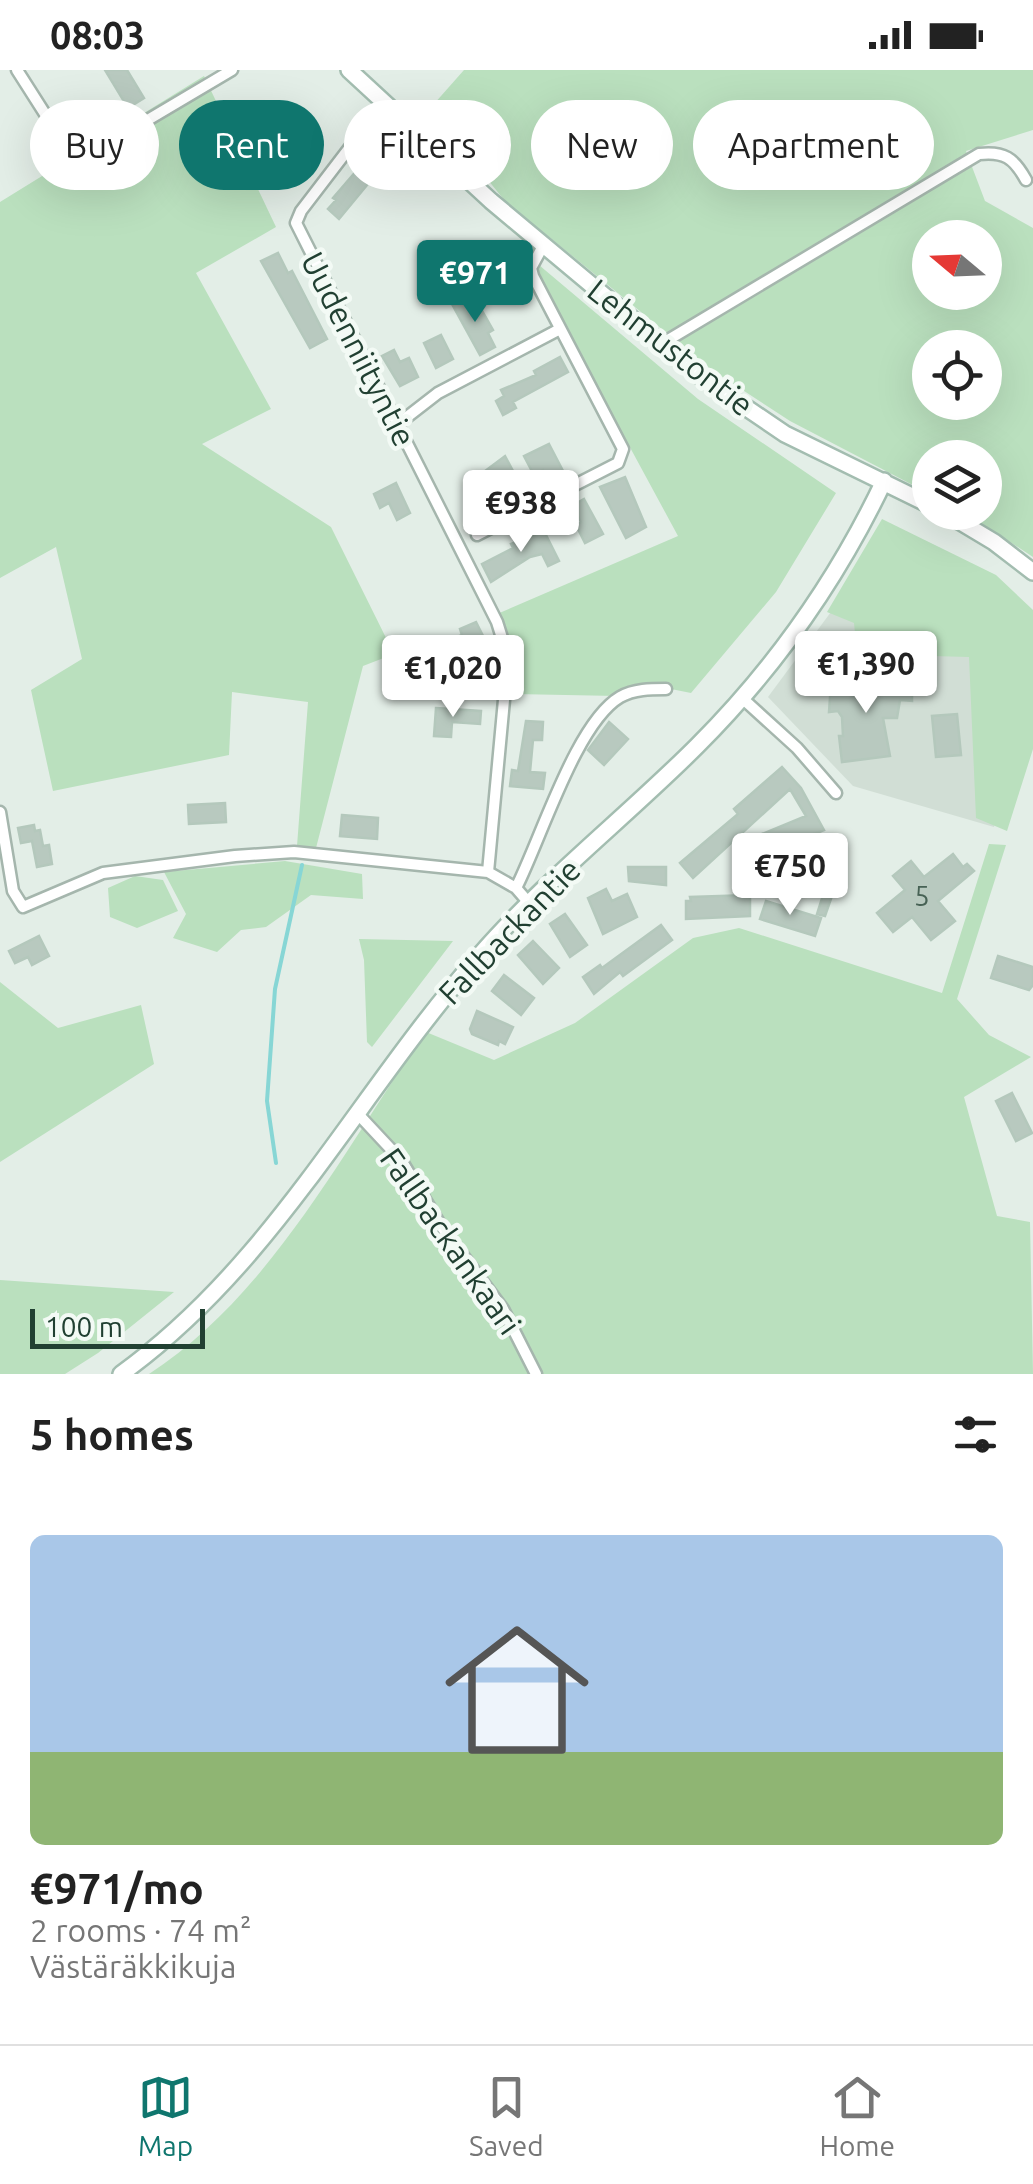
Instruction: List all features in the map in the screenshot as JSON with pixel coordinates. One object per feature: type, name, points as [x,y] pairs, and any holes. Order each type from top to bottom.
[{"type":"street","points":[[17,70],[68,150],[81,154],[92,154],[232,70]]},
{"type":"street","name":"Lehmustontie","points":[[349,70],[380,100]]},
{"type":"street","points":[[662,342],[979,154],[996,152],[1012,158],[1026,180]]},
{"type":"street","name":"Uudenniityntie","points":[[344,156],[296,223],[497,622],[508,657],[488,872]]},
{"type":"street","name":"Lehmustontie","points":[[480,190],[704,379],[785,434],[912,496]]},
{"type":"street","points":[[478,535],[618,464],[623,449],[531,268],[543,246]]},
{"type":"street","points":[[398,424],[438,393],[560,328]]},
{"type":"street","name":"Fallbackantie","points":[[122,1374],[187,1321],[245,1262],[435,1008],[529,903],[697,746],[742,698],[813,609],[849,551],[884,481]]},
{"type":"street","points":[[974,530],[1033,572]]},
{"type":"street","points":[[516,888],[584,738],[604,709],[624,694],[666,689]]},
{"type":"street","points":[[742,698],[797,748],[836,793]]},
{"type":"street","points":[[0,812],[13,892],[23,907],[103,873],[294,852],[488,872],[516,888],[529,903]]},
{"type":"street","name":"Fallbackankaari","points":[[358,1114],[401,1160],[442,1226],[502,1309],[536,1374]]},
{"type":"shaded area","points":[[845,593],[1033,675],[994,827],[853,786],[768,697]]},
{"type":"green space","points":[[464,70],[1033,70],[1033,130],[966,151],[985,201],[1033,228],[1033,557],[992,530],[1002,530],[1002,440],[912,440],[912,485],[790,421],[712,370],[496,190],[511,190],[511,100],[437,100]]},
{"type":"green space","points":[[204,76],[215,100],[179,100],[179,190],[258,190],[276,227],[196,273],[271,409],[202,444],[331,527],[394,654],[363,666],[316,848],[297,846],[308,702],[232,692],[229,755],[53,791],[31,690],[82,659],[56,547],[0,578],[0,202],[30,183],[30,190],[159,190],[159,104]]},
{"type":"green space","points":[[539,265],[698,399],[836,493],[776,592],[691,693],[666,688],[617,696],[514,694],[516,652],[497,614],[678,536],[535,272]]},
{"type":"green space","points":[[882,519],[996,575],[1033,610],[1033,749],[1007,831],[976,818],[969,657],[857,654],[854,623],[827,612]]},
{"type":"green space","points":[[989,844],[1006,845],[957,999],[989,1035],[1031,1057],[964,1097],[997,1216],[1030,1222],[1033,1374],[149,1374],[193,1341],[269,1261],[426,1032],[494,1060],[575,1023],[693,938],[739,928],[942,993]]},
{"type":"green space","points":[[285,861],[362,874],[363,899],[311,895],[266,927],[241,930],[217,952],[173,938],[186,914],[164,872]]},
{"type":"green space","points":[[135,876],[163,880],[178,911],[137,928],[110,917],[108,888]]},
{"type":"green space","points":[[359,939],[453,941],[372,1047],[367,1042],[364,960]]},
{"type":"green space","points":[[0,982],[58,1028],[141,1005],[154,1064],[0,1162]]},
{"type":"green space","points":[[0,1280],[174,1292],[98,1353],[65,1374],[0,1374]]},
{"type":"building","points":[[105,70],[127,70],[144,98],[123,100]]},
{"type":"building","points":[[344,185],[344,190],[363,190],[339,219],[328,209],[336,200],[333,198]]},
{"type":"building","points":[[278,253],[288,273],[292,271],[327,339],[310,348],[261,261]]},
{"type":"building","points":[[468,296],[476,310],[480,307],[493,330],[488,333],[495,347],[480,355],[452,304]]},
{"type":"building","points":[[441,335],[453,359],[436,368],[424,343]]},
{"type":"building","points":[[394,350],[400,362],[409,358],[418,377],[400,386],[382,356]]},
{"type":"building","points":[[560,357],[568,372],[513,402],[516,408],[503,415],[496,401],[504,396],[501,390],[536,375],[534,371]]},
{"type":"building","points":[[549,444],[563,471],[548,479],[543,470],[534,475],[524,456]]},
{"type":"building","points":[[505,456],[513,471],[503,477],[506,483],[490,491],[481,474]]},
{"type":"building","points":[[625,477],[646,527],[626,538],[600,487]]},
{"type":"building","points":[[396,483],[410,513],[397,520],[389,503],[380,508],[374,494]]},
{"type":"building","points":[[584,499],[603,534],[585,543],[576,525],[581,522],[572,506]]},
{"type":"building","points":[[544,531],[559,561],[548,566],[542,554],[530,557],[491,582],[482,564],[513,548],[511,544]]},
{"type":"building","points":[[476,622],[483,636],[474,640],[484,657],[487,674],[474,676],[470,646],[455,652],[450,640],[462,635],[460,629]]},
{"type":"building","points":[[831,683],[912,684],[912,701],[900,700],[897,718],[883,718],[890,756],[842,762],[842,717],[838,711],[829,712]]},
{"type":"building","points":[[436,708],[481,711],[480,724],[452,722],[451,737],[434,736]]},
{"type":"building","points":[[957,714],[961,755],[936,757],[932,716]]},
{"type":"building","points":[[526,721],[543,722],[542,740],[533,740],[530,772],[545,773],[543,789],[510,786],[512,770],[518,771]]},
{"type":"building","points":[[609,722],[628,739],[604,765],[588,750]]},
{"type":"building","points":[[782,767],[801,788],[824,830],[769,852],[762,834],[806,816],[790,789],[693,878],[680,863],[738,814],[734,809]]},
{"type":"building","points":[[225,803],[226,822],[189,824],[188,805]]},
{"type":"building","points":[[342,815],[378,818],[377,839],[340,836]]},
{"type":"building","points":[[34,825],[35,831],[40,830],[43,846],[49,845],[52,864],[37,867],[32,841],[21,843],[18,828]]},
{"type":"building","points":[[953,854],[963,867],[967,864],[974,871],[938,901],[955,921],[931,940],[912,917],[893,932],[877,913],[905,890],[893,876],[911,861],[924,877]]},
{"type":"building","points":[[628,867],[666,867],[666,885],[629,881]]},
{"type":"building","points":[[770,870],[833,870],[833,893],[825,916],[817,914],[825,889],[770,889]]},
{"type":"building","points":[[606,889],[612,901],[627,894],[637,917],[603,934],[588,898]]},
{"type":"building","points":[[750,895],[750,916],[686,919],[686,901],[691,901],[690,897]]},
{"type":"building","points":[[766,901],[821,918],[815,936],[760,919]]},
{"type":"building","points":[[565,914],[587,945],[570,957],[550,924]]},
{"type":"building","points":[[661,925],[672,940],[623,976],[620,972],[594,994],[583,977],[600,965],[602,968]]},
{"type":"building","points":[[39,936],[49,956],[32,965],[28,957],[15,963],[9,951]]},
{"type":"building","points":[[533,941],[559,968],[543,984],[518,955]]},
{"type":"building","points":[[998,956],[1033,967],[1033,985],[1029,990],[991,978]]},
{"type":"building","points":[[504,975],[534,998],[521,1015],[492,991]]},
{"type":"building","points":[[477,1011],[513,1027],[505,1044],[472,1034],[470,1029]]},
{"type":"building","points":[[1012,1093],[1032,1133],[1016,1141],[996,1101]]},
{"type":"waterway","points":[[276,1163],[267,1101],[275,989],[302,865]]}]
